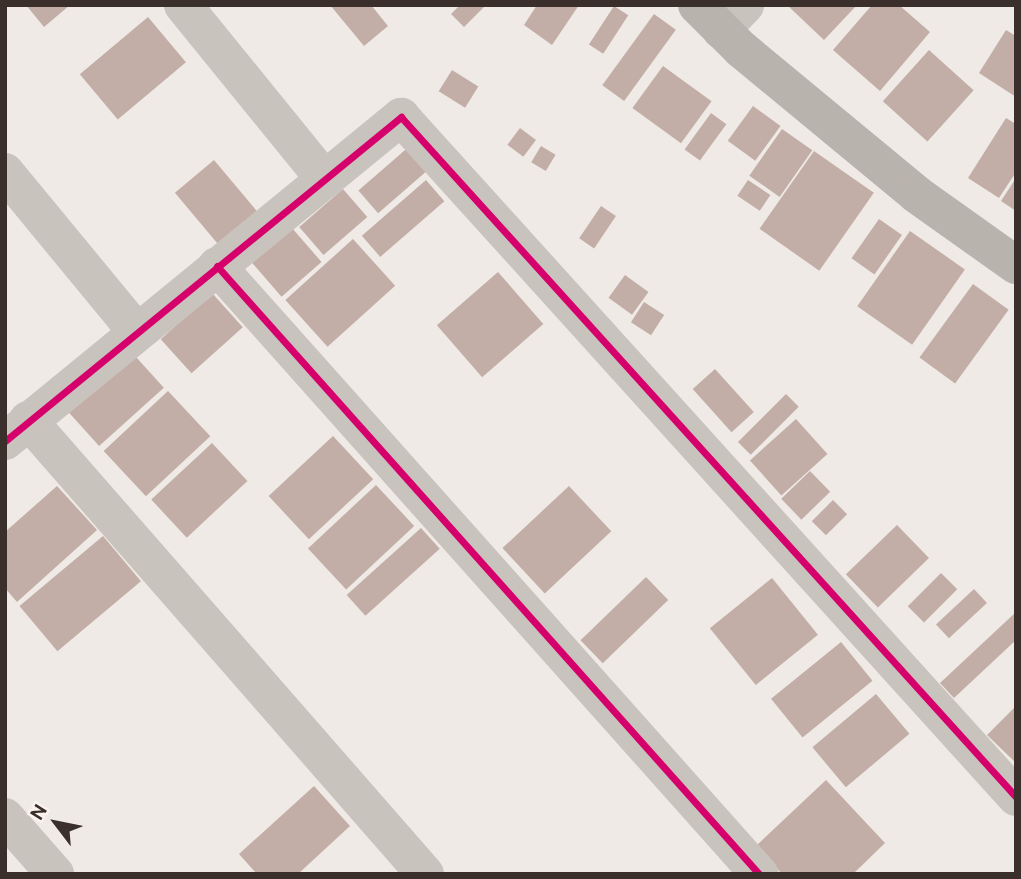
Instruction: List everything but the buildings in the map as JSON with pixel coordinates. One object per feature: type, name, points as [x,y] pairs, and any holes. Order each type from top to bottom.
[{"type":"main road","points":[[721,13],[916,194],[1016,265]]},
{"type":"street","points":[[183,5],[325,180]]},
{"type":"street","points":[[425,874],[17,430],[401,117],[1016,797]]},
{"type":"street","points":[[5,172],[137,332]]},
{"type":"street","points":[[218,266],[759,874]]},
{"type":"street","points":[[5,817],[55,874]]},
{"type":"cycle path","points":[[5,441],[401,117],[1016,797]]},
{"type":"cycle path","points":[[217,266],[759,874]]}]
